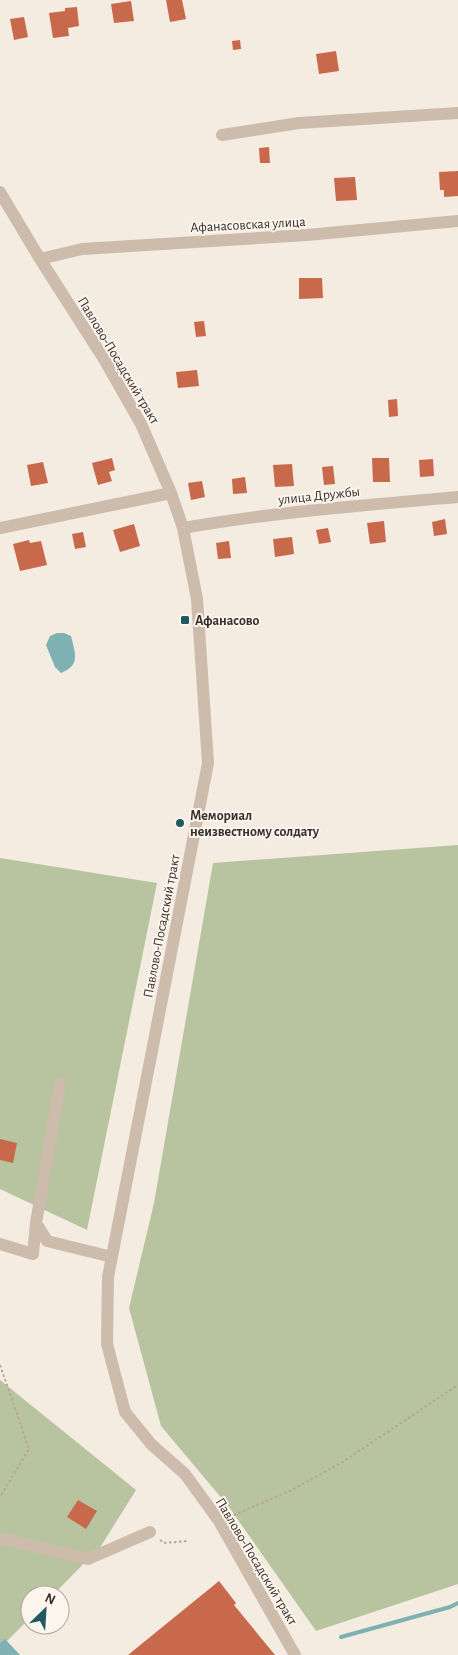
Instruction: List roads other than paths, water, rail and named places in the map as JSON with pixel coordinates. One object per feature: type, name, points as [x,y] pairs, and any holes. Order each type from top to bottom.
[{"type":"street","points":[[222,135],[299,123],[458,113]]},
{"type":"street","name":"Павлово-Посадский тракт","points":[[0,192],[104,359],[141,424],[171,493],[183,528],[197,599],[208,763],[108,1277],[107,1344],[126,1412],[151,1444],[185,1474],[219,1521],[295,1655]]},
{"type":"street","name":"Афанасовская улица","points":[[40,259],[82,248],[307,235],[458,221]]},
{"type":"street","points":[[0,528],[171,493]]},
{"type":"street","name":"улица Дружбы","points":[[183,528],[226,520],[329,508],[458,498]]},
{"type":"street","points":[[0,1244],[33,1254],[36,1222],[60,1084]]},
{"type":"street","points":[[36,1222],[47,1241],[112,1257]]},
{"type":"street","points":[[0,1538],[88,1559],[150,1532]]},
{"type":"water","points":[[57,633],[71,636],[75,653],[72,666],[61,673],[55,667],[46,645],[50,636]]},
{"type":"water","points":[[5,1639],[20,1655],[0,1655],[0,1643]]},
{"type":"waterway","points":[[341,1637],[450,1607],[458,1603]]},
{"type":"place","name":"Афанасово","points":[[185,620]]},
{"type":"place","name":"Мемориал неизвестному солдату","points":[[180,823]]}]
